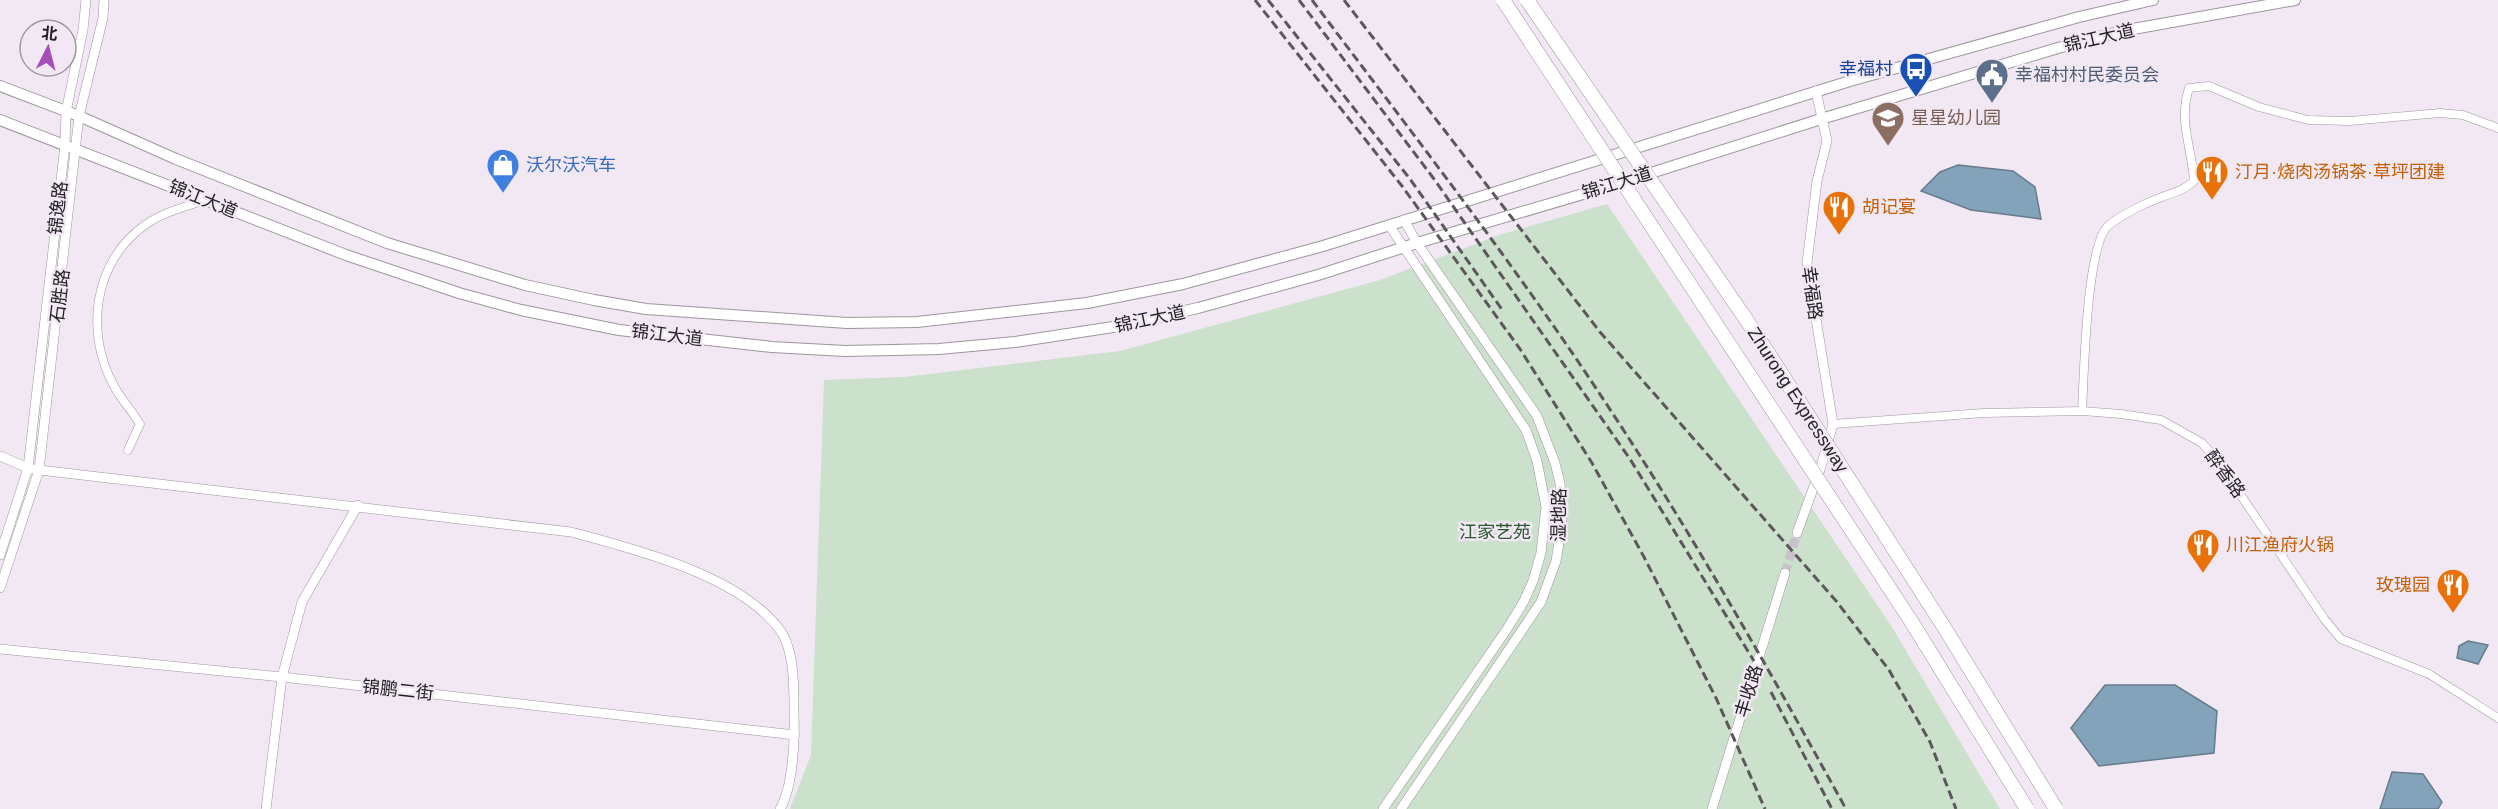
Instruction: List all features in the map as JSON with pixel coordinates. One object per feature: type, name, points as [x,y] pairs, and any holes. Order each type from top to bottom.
[{"type":"highway","name":"Zhurong Expressway","points":[[1503,0],[1905,611],[2027,809]]},
{"type":"highway","name":"Zhurong Expressway","points":[[1527,0],[1752,328],[1944,627],[2056,809]]},
{"type":"main road","name":"锦江大道","points":[[0,86],[80,116],[176,159],[387,243],[525,285],[646,309],[847,323],[917,322],[997,315],[1087,303],[1183,284],[1323,246],[1816,91],[2079,16],[2153,0]]},
{"type":"main road","name":"锦江大道","points":[[0,120],[364,261],[459,293],[521,310],[630,331],[760,345],[845,351],[939,349],[1015,342],[1113,327],[1198,308],[1610,186],[1821,119],[2058,48],[2122,31],[2295,0]]},
{"type":"street","name":"锦逸路","points":[[0,555],[28,468],[65,146],[66,112],[83,30],[86,0]]},
{"type":"street","name":"石胜路","points":[[0,588],[39,470],[80,116],[103,18],[104,0]]},
{"type":"street","points":[[2082,411],[2087,318],[2097,244],[2107,226],[2153,201],[2182,191],[2194,181],[2193,159],[2185,134],[2184,122],[2189,88],[2209,87],[2259,107],[2308,120],[2350,121],[2440,112],[2463,116],[2498,128]]},
{"type":"street","name":"幸福路","points":[[1816,91],[1827,141],[1817,181],[1807,263],[1833,424]]},
{"type":"street","points":[[128,450],[140,423],[114,385],[104,360],[97,330],[100,285],[116,255],[144,225],[164,214],[206,200]]},
{"type":"street","name":"湿地路","points":[[1401,809],[1528,623],[1550,581],[1560,539],[1560,483],[1537,416],[1417,243],[1404,220]]},
{"type":"street","name":"湿地路","points":[[1383,809],[1507,629],[1529,591],[1541,554],[1546,507],[1537,461],[1526,430],[1389,225]]},
{"type":"street","name":"醉香路","points":[[1833,424],[1984,413],[2082,411],[2161,420],[2202,443],[2217,460],[2325,620],[2341,639],[2429,674],[2498,718]]},
{"type":"street","points":[[1797,533],[1821,467],[1833,424]]},
{"type":"street","points":[[0,456],[28,468],[39,470],[358,505],[571,532],[636,549],[702,574],[749,600],[781,631],[793,667],[795,735],[786,799],[780,809]]},
{"type":"street","points":[[266,809],[282,677],[302,602],[358,505]]},
{"type":"street","name":"丰收路","points":[[1712,809],[1785,573]]},
{"type":"street","name":"锦鹏二街","points":[[0,649],[282,677],[795,735]]},
{"type":"street","points":[[1472,680],[1484,688]]},
{"type":"green space","name":"江家艺苑","points":[[1607,204],[1892,627],[2000,809],[790,809],[811,755],[824,380],[904,377],[1120,351],[1380,280],[1502,234]]},
{"type":"water","points":[[1958,165],[2013,171],[2035,187],[2041,219],[1971,210],[1921,191],[1940,172]]},
{"type":"water","points":[[2468,641],[2488,645],[2478,664],[2457,658],[2459,646]]},
{"type":"water","points":[[2105,685],[2175,685],[2217,711],[2214,753],[2099,766],[2071,728]]},
{"type":"water","points":[[2392,772],[2423,774],[2442,802],[2438,809],[2380,809]]},
{"type":"tunnel","points":[[1785,573],[1797,533]]},
{"type":"railway","points":[[1255,0],[1402,186],[1520,349],[1592,463],[1644,557],[1716,698],[1765,809]]},
{"type":"railway","points":[[1268,0],[1410,179],[1503,311]]},
{"type":"railway","points":[[1299,0],[1434,179],[1630,459],[1754,661]]},
{"type":"railway","points":[[1312,0],[1504,256],[1613,414],[1733,609],[1846,809]]},
{"type":"railway","points":[[1344,0],[1600,332],[1837,602],[1889,670],[1930,742],[1956,809]]},
{"type":"railway","points":[[1771,692],[1832,809]]},
{"type":"place","name":"幸福村","points":[[1916,98]]},
{"type":"place","name":"幸福村村民委员会","points":[[1992,104]]},
{"type":"place","name":"星星幼儿园","points":[[1888,147]]},
{"type":"place","name":"沃尔沃汽车","points":[[503,194]]},
{"type":"place","name":"汀月·烧肉汤锅茶·草坪团建","points":[[2212,201]]},
{"type":"place","name":"胡记宴","points":[[1839,236]]},
{"type":"place","name":"川江渔府火锅","points":[[2203,574]]},
{"type":"place","name":"玫瑰园","points":[[2453,614]]}]
